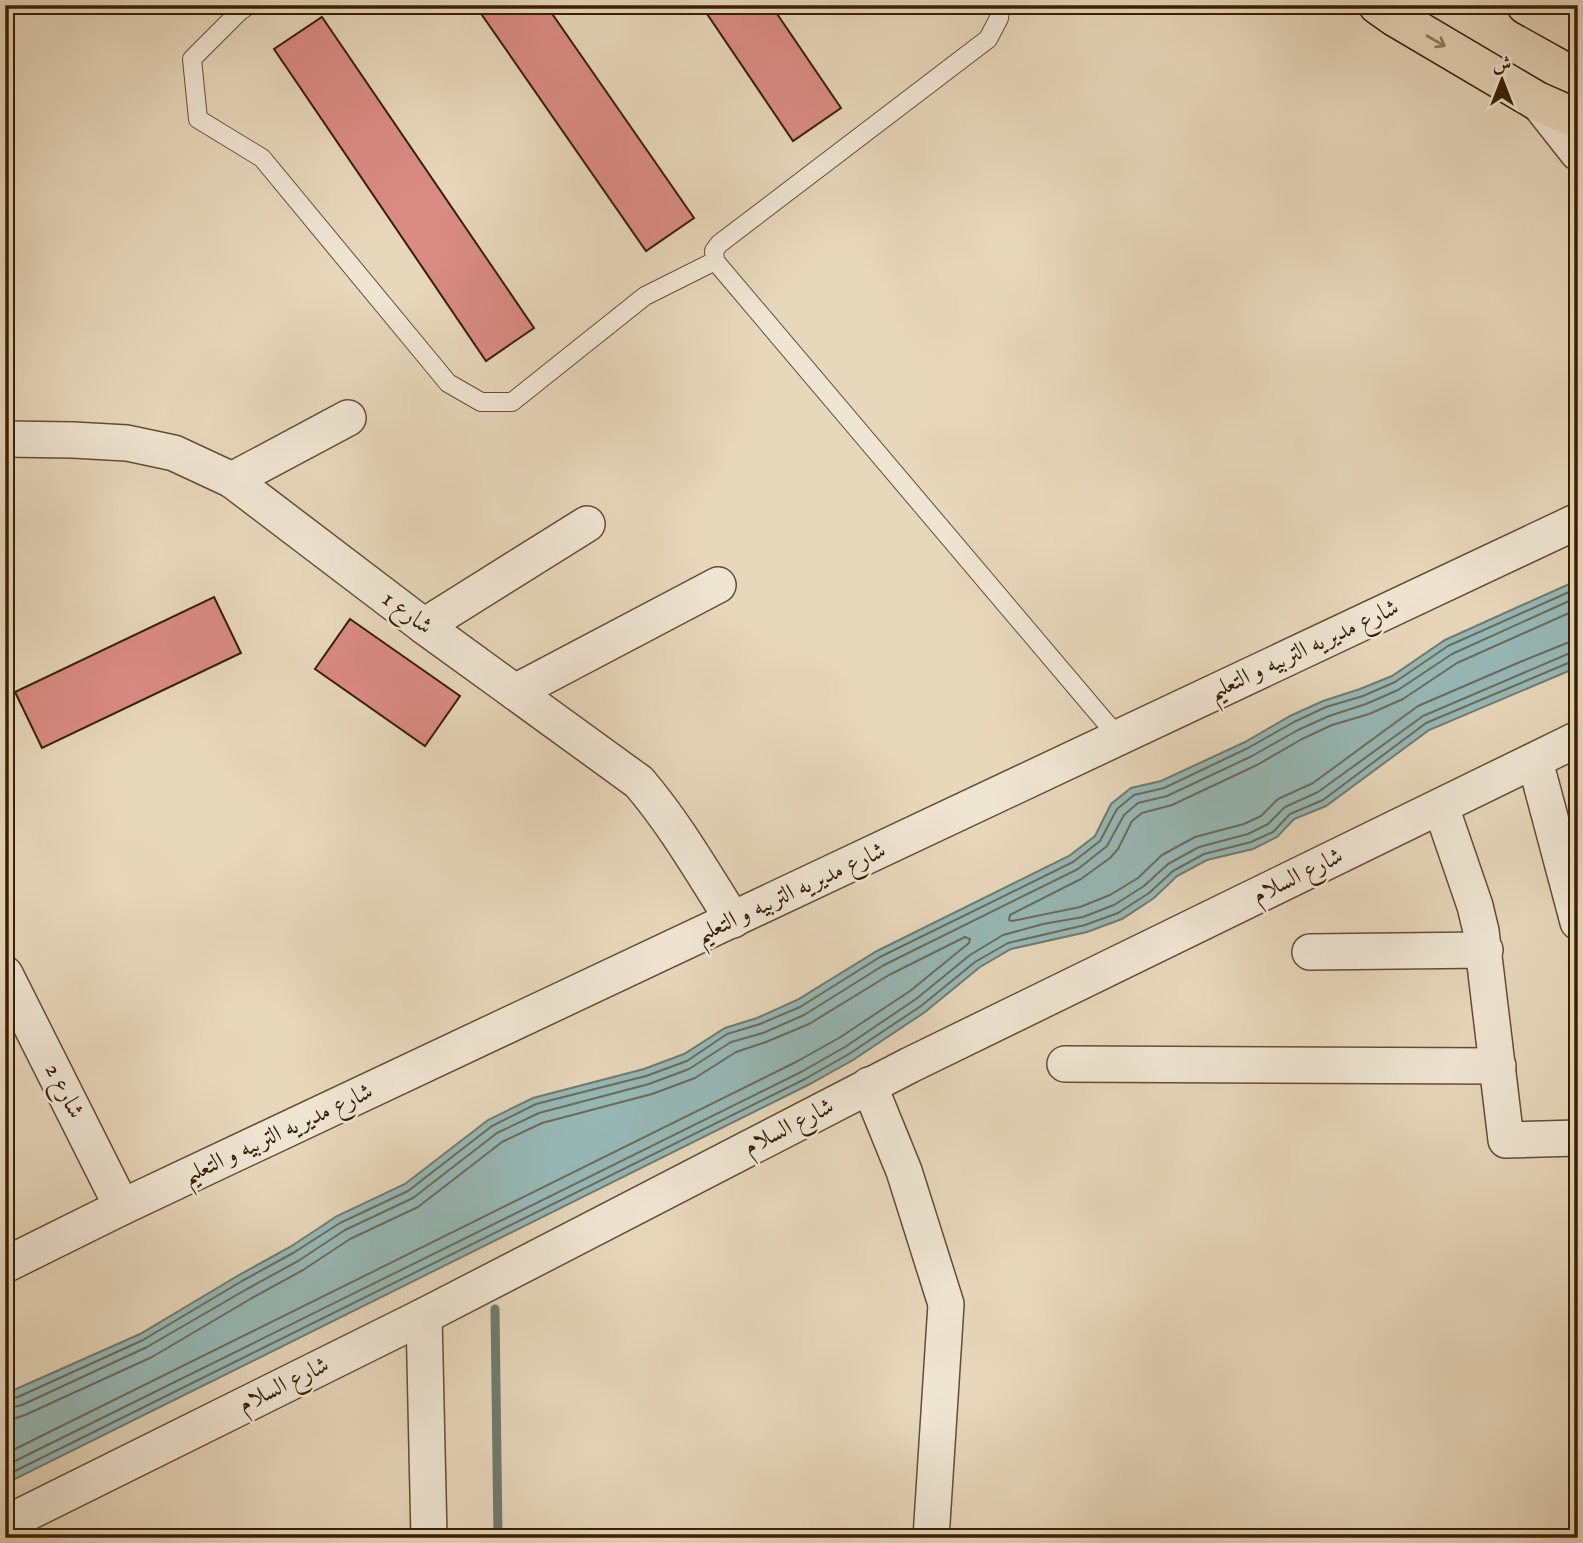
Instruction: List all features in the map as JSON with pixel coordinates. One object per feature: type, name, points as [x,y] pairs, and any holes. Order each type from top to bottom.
[{"type":"main road","points":[[1378,5],[1395,18],[1537,100],[1578,119]]},
{"type":"main road","points":[[1526,5],[1578,34]]},
{"type":"street","points":[[1537,100],[1578,153]]},
{"type":"street","points":[[232,480],[348,418]]},
{"type":"street","name":"شارع 1","points":[[5,439],[127,443],[174,453],[232,480],[424,626],[639,782],[672,824],[733,920]]},
{"type":"street","name":"شارع مديريه التربيه و التعليم","points":[[5,1265],[1578,521]]},
{"type":"street","points":[[424,626],[586,524]]},
{"type":"street","points":[[515,692],[718,585]]},
{"type":"street","name":"شارع السلام","points":[[5,1524],[424,1316],[870,1085],[1578,739]]},
{"type":"street","points":[[1535,761],[1577,915]]},
{"type":"street","points":[[1441,807],[1475,906],[1485,950],[1506,1140],[1578,1138]]},
{"type":"street","points":[[1310,952],[1485,950]]},
{"type":"street","name":"شارع 2","points":[[7,983],[122,1208]]},
{"type":"street","points":[[1065,1064],[1498,1066]]},
{"type":"street","points":[[870,1085],[904,1171],[946,1304],[931,1538]]},
{"type":"street","points":[[424,1316],[429,1538]]},
{"type":"lane","points":[[249,5],[192,59],[198,118],[262,158],[448,383],[481,402],[512,402],[645,296],[715,261]]},
{"type":"lane","points":[[1000,5],[999,18],[988,40],[719,244],[714,251],[715,261],[1118,738]]},
{"type":"water","points":[[1578,580],[1578,667],[1429,730],[1326,806],[1294,819],[1277,837],[1253,849],[1207,860],[1177,876],[1154,898],[1122,919],[1087,932],[1011,949],[980,967],[925,1012],[853,1060],[808,1085],[5,1484],[5,1394],[140,1334],[290,1247],[337,1216],[405,1184],[488,1120],[533,1098],[644,1069],[684,1054],[725,1028],[757,1018],[797,1000],[877,951],[1069,856],[1095,836],[1111,804],[1131,788],[1161,781],[1245,742],[1323,701],[1392,676],[1445,640]]},
{"type":"building","points":[[475,5],[546,5],[694,218],[646,251]]},
{"type":"building","points":[[701,5],[771,5],[841,108],[793,141]]},
{"type":"building","points":[[322,17],[534,328],[486,361],[274,49]]},
{"type":"building","points":[[214,597],[241,653],[42,748],[15,692]]},
{"type":"building","points":[[350,619],[460,696],[425,746],[315,669]]},
{"type":"waterway","points":[[495,1309],[498,1538]]}]
